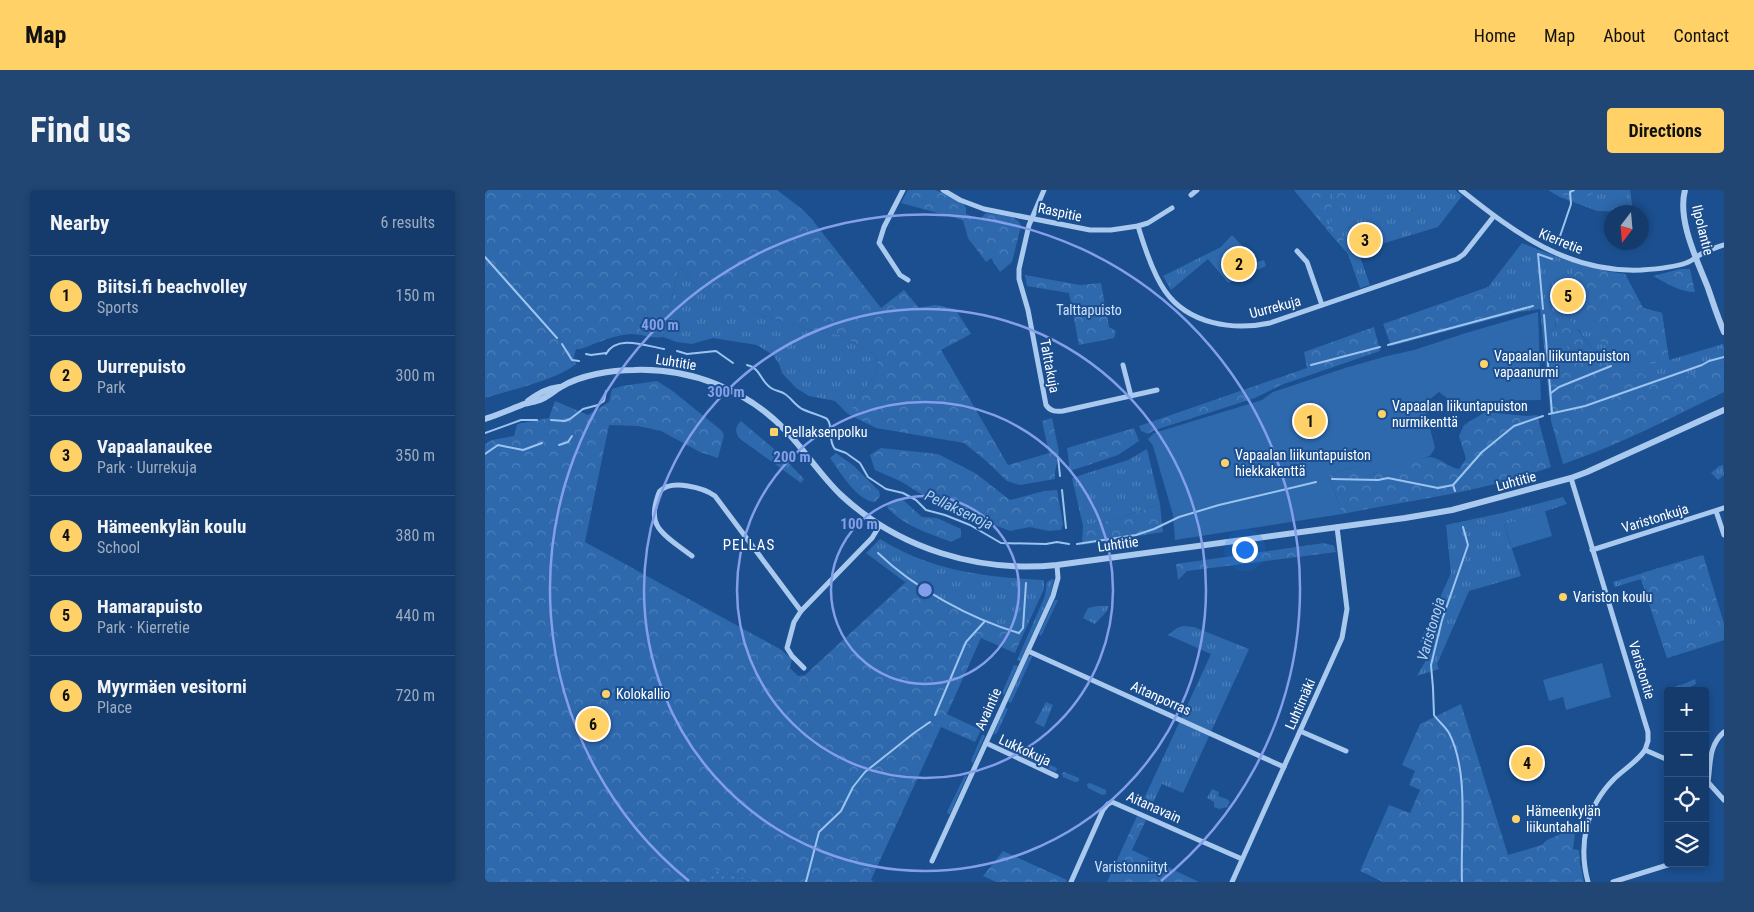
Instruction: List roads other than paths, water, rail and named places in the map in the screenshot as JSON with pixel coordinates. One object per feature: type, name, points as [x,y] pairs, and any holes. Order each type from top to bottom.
[{"type":"street","points":[[903,190],[884,227],[879,243],[900,275],[909,280]]},
{"type":"street","name":"Raspitie","points":[[943,190],[959,200],[975,206],[1090,230],[1111,230],[1138,226],[1147,223],[1172,208]]},
{"type":"street","points":[[1032,218],[1044,190]]},
{"type":"street","points":[[1191,196],[1197,190]]},
{"type":"street","name":"Kierretie","points":[[1461,190],[1516,232],[1537,244],[1557,254],[1595,266],[1649,270],[1685,263],[1724,245]]},
{"type":"street","name":"Ilpolantie","points":[[1685,190],[1683,207],[1685,222],[1724,332]]},
{"type":"street","name":"Uurrekuja","points":[[1138,226],[1158,279],[1165,291],[1180,307],[1200,318],[1220,325],[1253,326],[1269,323],[1461,257],[1494,216]]},
{"type":"street","name":"Talttakuja","points":[[1032,218],[1025,240],[1019,269],[1019,279],[1028,310],[1045,405],[1053,411],[1063,411],[1157,390]]},
{"type":"street","name":"Uurrekuja","points":[[1297,251],[1307,262],[1322,305]]},
{"type":"street","points":[[1123,364],[1131,396]]},
{"type":"street","name":"Luhtitie","points":[[485,419],[539,400],[551,395],[561,387],[584,378],[605,373],[635,370],[680,373],[694,376],[721,386],[747,400],[777,422],[828,482],[857,509],[879,525],[923,548],[977,563],[1017,567],[1057,565],[1452,510],[1571,478],[1724,410]]},
{"type":"street","name":"Varistontie","points":[[1571,478],[1646,724],[1648,741],[1645,750]]},
{"type":"street","points":[[692,556],[658,527],[654,516],[654,508],[658,495],[663,489],[683,486],[701,488],[715,496],[801,611]]},
{"type":"street","name":"Varistonkuja","points":[[1592,550],[1724,508]]},
{"type":"street","points":[[1716,511],[1724,535]]},
{"type":"street","points":[[804,668],[787,648],[794,622],[801,611],[872,538],[879,525]]},
{"type":"street","name":"Luhtimäki","points":[[1232,882],[1339,646],[1346,622],[1346,600],[1337,527]]},
{"type":"street","name":"Avaintie","points":[[932,861],[1053,596],[1058,578],[1057,565]]},
{"type":"street","name":"Aitanporras","points":[[1028,650],[1284,767]]},
{"type":"street","points":[[1300,731],[1346,751]]},
{"type":"street","points":[[1707,777],[1711,752],[1724,732]]},
{"type":"street","name":"Lukkokuja","points":[[986,743],[1056,776]]},
{"type":"street","points":[[1588,882],[1583,863],[1584,834],[1589,818],[1604,790],[1645,750],[1664,758]]},
{"type":"street","points":[[1709,784],[1724,800]]},
{"type":"street","name":"Aitanavain","points":[[1071,882],[1103,810],[1107,804],[1112,802],[1242,859]]},
{"type":"street","points":[[1613,882],[1664,866]]},
{"type":"waterway","points":[[1557,245],[1571,204],[1570,192],[1574,190]]},
{"type":"waterway","points":[[1543,309],[1538,254],[1552,259]]},
{"type":"waterway","points":[[485,257],[557,338]]},
{"type":"waterway","points":[[1388,345],[1533,306]]},
{"type":"waterway","points":[[1544,315],[1552,413]]},
{"type":"waterway","name":"Pellaksenoja","points":[[606,354],[617,344],[624,343],[641,344],[664,349]]},
{"type":"waterway","points":[[562,344],[572,360],[579,361]]},
{"type":"waterway","points":[[1311,365],[1380,347]]},
{"type":"waterway","name":"Pellaksenoja","points":[[677,351],[687,354],[716,351],[733,363]]},
{"type":"waterway","points":[[586,354],[606,353]]},
{"type":"waterway","points":[[1549,414],[1585,406],[1724,357]]},
{"type":"waterway","name":"Pellaksenoja","points":[[747,365],[755,369],[767,385],[782,392],[805,410],[827,419],[830,425],[831,442],[835,449],[846,453],[860,463],[868,477],[886,489],[903,493],[916,500],[926,510],[970,525],[1001,543],[1046,544],[1057,542],[1069,544]]},
{"type":"waterway","points":[[1551,393],[1559,387],[1611,366]]},
{"type":"waterway","name":"Pellaksenoja","points":[[551,420],[565,421],[583,409],[598,405],[604,401],[606,391]]},
{"type":"waterway","points":[[1453,485],[1482,452],[1514,426],[1543,416]]},
{"type":"waterway","name":"Pellaksenoja","points":[[485,433],[521,420],[537,420]]},
{"type":"waterway","name":"Pellaksenoja","points":[[559,445],[568,442],[572,436]]},
{"type":"waterway","name":"Pellaksenoja","points":[[485,454],[498,445],[523,450],[542,443]]},
{"type":"waterway","points":[[1058,457],[1060,476]]},
{"type":"waterway","name":"Pellaksenoja","points":[[1332,479],[1378,480],[1388,478],[1438,488],[1453,485]]},
{"type":"waterway","name":"Pellaksenoja","points":[[1077,544],[1136,535],[1179,517],[1219,505],[1316,482]]},
{"type":"waterway","name":"Varistonoja","points":[[1453,485],[1455,491]]},
{"type":"waterway","points":[[1062,490],[1066,528]]},
{"type":"waterway","name":"Varistonoja","points":[[1462,882],[1463,806],[1460,767],[1456,749],[1449,733],[1434,715],[1431,665],[1442,620],[1468,545],[1463,527]]},
{"type":"waterway","points":[[878,553],[908,578],[944,601],[982,620],[1019,633],[1023,628],[1026,583]]},
{"type":"waterway","points":[[935,715],[966,642],[985,621]]},
{"type":"waterway","points":[[806,882],[819,832],[841,811],[853,787],[865,772],[930,722]]},
{"type":"place","name":"Vapaalanaukee","points":[[1365,240]]},
{"type":"place","name":"Uurrepuisto","points":[[1239,264]]},
{"type":"place","name":"Hamarapuisto","points":[[1568,296]]},
{"type":"place","name":"Vapaalan liikuntapuiston vapaanurmi","points":[[1484,364]]},
{"type":"place","name":"Vapaalan liikuntapuiston nurmikenttä","points":[[1382,414]]},
{"type":"place","name":"Biitsi.fi beachvolley","points":[[1310,421]]},
{"type":"place","name":"Pellaksenpolku","points":[[774,432]]},
{"type":"place","name":"Vapaalan liikuntapuiston hiekkakenttä","points":[[1225,463]]},
{"type":"place","name":"Variston koulu","points":[[1563,597]]},
{"type":"place","name":"Kolokallio","points":[[606,694]]},
{"type":"place","name":"Myyrmäen vesitorni","points":[[593,724]]},
{"type":"place","name":"Hämeenkylän koulu","points":[[1527,763]]},
{"type":"place","name":"Hämeenkylän liikuntahalli","points":[[1516,819]]},
{"type":"district","name":"PELLAS","points":[[749,545]]},
{"type":"park label","name":"Talttapuisto","points":[[1089,310]]},
{"type":"park label","name":"Varistonniityt","points":[[1131,867]]}]
